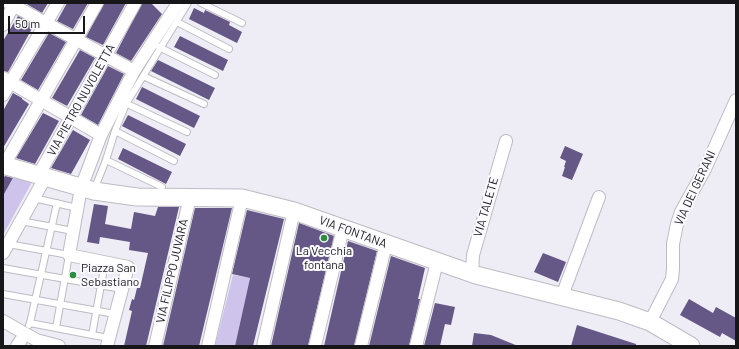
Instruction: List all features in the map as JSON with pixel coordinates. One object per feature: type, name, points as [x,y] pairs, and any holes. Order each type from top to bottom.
[{"type":"street","points":[[3,95],[7,80],[58,3]]},
{"type":"street","points":[[3,165],[98,3]]},
{"type":"street","name":"VIA PIETRO NUVOLETTA","points":[[5,248],[34,198],[42,177],[71,118],[135,3]]},
{"type":"street","points":[[108,342],[128,267],[69,255],[77,208],[87,190],[101,135],[123,102],[138,73],[156,46],[178,3]]},
{"type":"street","points":[[3,25],[13,4],[138,73]]},
{"type":"street","points":[[7,80],[101,135]]},
{"type":"street","name":"VIA DEI GERANI","points":[[650,322],[672,279],[673,244],[679,218],[705,168],[736,100]]},
{"type":"street","name":"VIA TALETE","points":[[472,274],[472,255],[506,141]]},
{"type":"street","name":"VIA FONTANA","points":[[3,165],[87,190],[137,196],[242,198],[294,211],[472,274],[619,311],[650,322],[691,346]]},
{"type":"street","name":"VIA FILIPPO JUVARA","points":[[155,346],[190,197]]},
{"type":"street","points":[[562,296],[599,197]]},
{"type":"street","points":[[208,346],[242,198]]},
{"type":"street","points":[[263,346],[294,211]]},
{"type":"street","points":[[315,346],[343,228]]},
{"type":"street","points":[[362,346],[386,244]]},
{"type":"street","points":[[416,346],[437,262]]},
{"type":"street","points":[[3,321],[28,328],[42,343],[59,346]]},
{"type":"street","points":[[18,346],[28,328]]},
{"type":"lane","points":[[188,3],[177,22],[156,46],[215,75]]},
{"type":"lane","points":[[202,3],[242,23]]},
{"type":"lane","points":[[177,22],[229,49]]},
{"type":"lane","points":[[138,73],[204,104]]},
{"type":"lane","points":[[87,190],[106,160],[123,102],[188,132]]},
{"type":"lane","points":[[114,131],[174,161]]},
{"type":"lane","points":[[106,160],[162,187]]},
{"type":"lane","points":[[34,198],[77,208]]},
{"type":"lane","points":[[57,203],[36,299],[28,328],[56,328],[92,335],[108,342]]},
{"type":"lane","points":[[21,221],[73,231]]},
{"type":"lane","points":[[5,248],[46,251],[69,255],[56,328]]},
{"type":"lane","points":[[92,335],[105,263]]},
{"type":"lane","points":[[3,268],[122,289]]},
{"type":"lane","points":[[3,294],[115,314]]},
{"type":"shaded area","points":[[14,177],[32,182],[3,235],[3,196]]},
{"type":"shaded area","points":[[233,275],[250,278],[235,346],[215,346]]},
{"type":"building","points":[[25,3],[48,3],[42,13]]},
{"type":"building","points":[[67,3],[88,3],[73,29],[57,21]]},
{"type":"building","points":[[104,3],[126,3],[103,45],[86,37]]},
{"type":"building","points":[[142,3],[151,3],[162,14],[131,61],[116,53]]},
{"type":"building","points":[[194,8],[204,13],[205,10],[230,22],[229,25],[242,32],[237,43],[189,19]]},
{"type":"building","points":[[18,16],[34,25],[8,72],[3,71],[3,41]]},
{"type":"building","points":[[49,33],[66,42],[38,90],[21,80]]},
{"type":"building","points":[[180,36],[228,60],[223,71],[174,47]]},
{"type":"building","points":[[80,50],[95,58],[67,106],[52,98]]},
{"type":"building","points":[[158,60],[215,88],[209,100],[151,71]]},
{"type":"building","points":[[108,66],[124,74],[98,125],[81,115]]},
{"type":"building","points":[[142,87],[200,116],[194,128],[136,99]]},
{"type":"building","points":[[13,93],[29,104],[3,148],[3,111]]},
{"type":"building","points":[[43,113],[59,121],[35,164],[16,158]]},
{"type":"building","points":[[128,115],[186,144],[180,156],[122,126]]},
{"type":"building","points":[[73,130],[90,140],[71,174],[51,168]]},
{"type":"building","points":[[565,146],[583,154],[572,180],[562,176],[566,161],[560,158]]},
{"type":"building","points":[[123,148],[172,172],[166,184],[118,159]]},
{"type":"building","points":[[5,176],[13,178],[3,196],[3,178]]},
{"type":"building","points":[[94,204],[108,206],[105,224],[131,229],[134,212],[155,216],[158,207],[179,207],[146,346],[124,346],[132,311],[129,310],[132,299],[134,300],[137,288],[140,288],[148,253],[129,250],[130,242],[100,237],[99,244],[87,242]]},
{"type":"building","points":[[195,208],[232,208],[199,346],[163,346]]},
{"type":"building","points":[[247,210],[284,219],[253,346],[235,346],[250,278],[232,274]]},
{"type":"building","points":[[299,223],[334,236],[308,346],[271,346]]},
{"type":"building","points":[[348,241],[377,251],[354,346],[324,346]]},
{"type":"building","points":[[543,253],[566,262],[558,282],[534,272]]},
{"type":"building","points":[[391,256],[425,268],[418,299],[420,299],[409,346],[369,346]]},
{"type":"building","points":[[689,299],[713,313],[716,307],[736,318],[736,341],[722,333],[720,337],[680,315]]},
{"type":"building","points":[[435,303],[455,307],[451,325],[445,324],[440,346],[424,346]]},
{"type":"building","points":[[577,325],[636,344],[636,346],[571,346]]},
{"type":"building","points":[[474,333],[491,335],[518,346],[472,346]]},
{"type":"place","name":"La Vecchia fontana","points":[[324,238]]},
{"type":"place","name":"Piazza San Sebastiano","points":[[73,275]]}]
